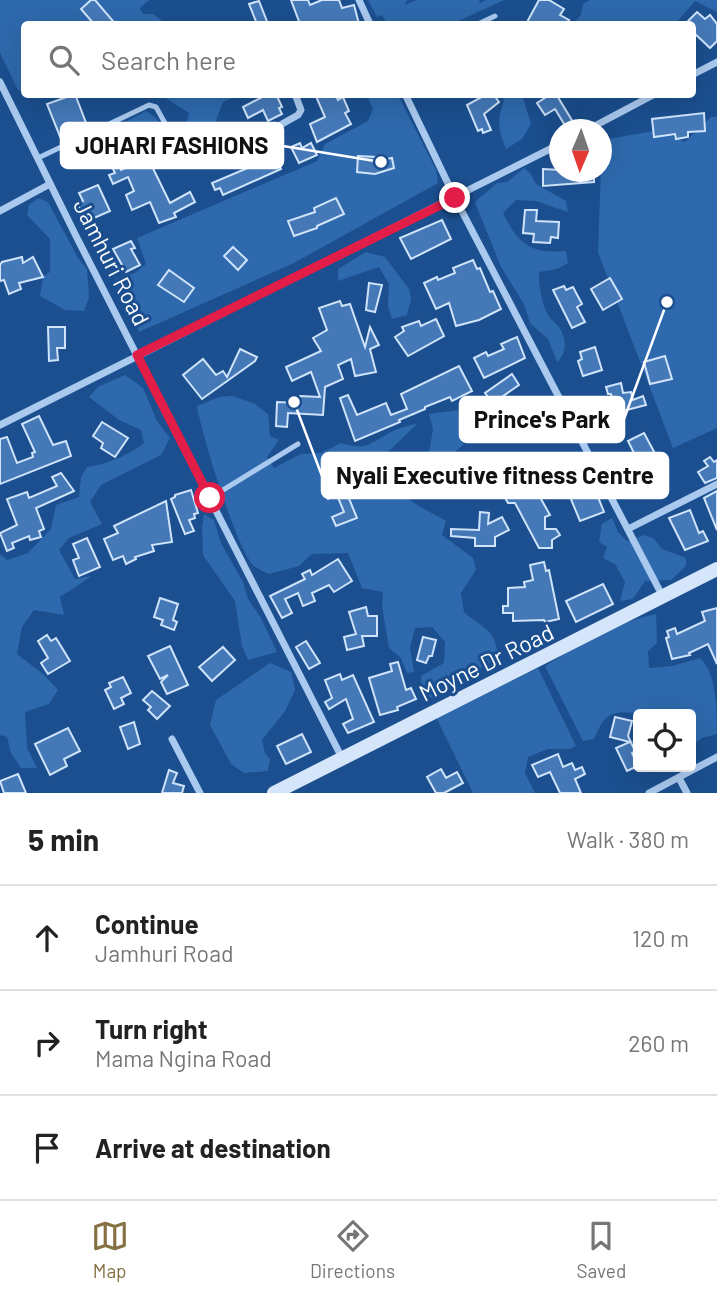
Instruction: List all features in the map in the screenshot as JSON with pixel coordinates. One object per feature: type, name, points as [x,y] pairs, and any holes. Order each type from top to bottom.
[{"type":"main road","name":"Moyne Dr Road","points":[[274,793],[717,569]]},
{"type":"street","points":[[359,0],[369,21]]},
{"type":"street","points":[[696,73],[717,62]]},
{"type":"street","name":"Jamhuri Road","points":[[0,82],[342,759]]},
{"type":"street","points":[[266,133],[298,115],[301,110],[296,98]]},
{"type":"street","points":[[407,98],[455,198],[664,598]]},
{"type":"street","points":[[608,119],[647,98]]},
{"type":"street","points":[[0,425],[549,149]]},
{"type":"street","points":[[0,211],[50,184]]},
{"type":"street","points":[[628,529],[717,484]]},
{"type":"street","points":[[172,739],[200,793]]},
{"type":"street","points":[[649,793],[717,757]]},
{"type":"street","points":[[679,778],[687,793]]},
{"type":"lane","points":[[484,21],[495,16]]},
{"type":"lane","points":[[38,158],[149,105],[156,107],[176,143]]},
{"type":"lane","points":[[210,498],[298,444]]},
{"type":"shaded area","points":[[0,0],[149,0],[140,8],[143,14],[153,14],[162,21],[21,21],[21,90],[18,90],[0,53]]},
{"type":"shaded area","points":[[368,0],[407,0],[405,5],[417,0],[479,0],[480,3],[486,0],[504,0],[458,21],[385,21],[382,15],[377,17]]},
{"type":"shaded area","points":[[590,0],[717,0],[717,12],[695,1],[678,21],[576,21],[581,15],[583,4]]},
{"type":"shaded area","points":[[166,98],[232,98],[223,102],[210,136],[195,142],[185,131],[189,113]]},
{"type":"shaded area","points":[[368,98],[400,98],[436,170],[438,183],[294,263],[139,332],[115,279],[135,273],[146,264],[137,238],[317,161],[325,144],[368,121],[373,109]]},
{"type":"shaded area","points":[[502,98],[523,98],[531,124],[522,139],[506,149],[499,124]]},
{"type":"shaded area","points":[[146,111],[160,123],[165,141],[150,152],[127,159],[121,155],[114,132],[120,125]]},
{"type":"shaded area","points":[[711,117],[717,117],[717,428],[673,448],[598,252],[600,182],[612,182],[612,138],[660,130],[685,142]]},
{"type":"shaded area","points":[[524,168],[536,184],[566,201],[568,212],[536,201],[516,200],[503,213],[514,232],[527,245],[544,251],[566,251],[568,263],[557,269],[539,272],[544,305],[549,317],[562,331],[565,341],[563,355],[557,362],[548,339],[530,323],[524,304],[501,267],[475,202],[497,183],[507,182]]},
{"type":"shaded area","points":[[38,198],[48,202],[78,258],[87,269],[89,297],[84,311],[65,310],[40,296],[43,276],[50,272],[50,239],[27,215],[29,205]]},
{"type":"shaded area","points":[[366,252],[385,257],[409,289],[411,299],[407,315],[392,319],[388,306],[389,284],[379,267],[338,281],[338,269]]},
{"type":"shaded area","points":[[125,375],[143,388],[157,421],[170,438],[161,455],[101,485],[90,502],[102,524],[69,538],[59,550],[75,579],[92,576],[60,597],[64,615],[34,610],[22,627],[17,654],[43,674],[58,690],[49,704],[25,712],[27,748],[37,768],[21,768],[11,753],[7,737],[0,735],[0,554],[7,560],[28,553],[51,529],[56,505],[79,497],[81,477],[87,467],[117,459],[144,443],[141,430],[119,420],[89,397],[98,387]]},
{"type":"shaded area","points":[[232,396],[255,404],[268,414],[270,436],[279,440],[267,457],[274,468],[301,454],[321,453],[341,443],[364,446],[395,430],[418,423],[387,453],[391,478],[404,496],[446,521],[442,535],[473,558],[476,570],[461,593],[464,612],[492,636],[497,659],[432,698],[422,693],[421,676],[444,663],[445,642],[432,627],[415,628],[410,648],[414,672],[407,673],[401,658],[389,648],[382,606],[383,592],[362,588],[348,553],[312,554],[299,566],[269,574],[254,566],[238,538],[230,516],[212,464],[197,406],[219,397]]},
{"type":"shaded area","points":[[459,410],[474,417],[466,430],[463,445],[448,457],[429,453],[433,429],[429,414]]},
{"type":"shaded area","points":[[204,514],[214,520],[221,543],[277,652],[248,660],[242,646],[235,601],[203,555]]},
{"type":"shaded area","points":[[612,518],[618,532],[627,541],[644,535],[653,538],[662,549],[686,558],[686,566],[671,580],[645,581],[633,599],[620,601],[625,582],[615,564],[603,558],[607,547],[599,542],[602,524]]},
{"type":"shaded area","points":[[656,614],[657,643],[648,651],[649,668],[672,666],[700,658],[706,665],[713,683],[717,734],[696,742],[696,709],[633,709],[633,713],[609,716],[601,724],[594,739],[583,741],[545,666],[612,628]]},
{"type":"shaded area","points":[[270,663],[291,672],[295,690],[285,711],[262,740],[265,753],[270,759],[268,771],[244,773],[231,764],[210,725],[216,700]]},
{"type":"shaded area","points":[[538,668],[576,746],[569,749],[548,749],[528,757],[525,773],[535,793],[473,793],[436,717]]},
{"type":"building","points":[[91,0],[95,0],[113,21],[91,21],[81,9]]},
{"type":"building","points":[[291,0],[308,0],[310,5],[322,0],[339,0],[342,8],[354,5],[358,21],[299,21]]},
{"type":"building","points":[[539,0],[549,0],[564,9],[560,15],[569,20],[568,21],[528,21]]},
{"type":"building","points":[[259,1],[267,21],[256,21],[249,4]]},
{"type":"building","points":[[697,12],[705,19],[710,15],[717,24],[717,41],[710,48],[696,35],[696,21],[688,21]]},
{"type":"building","points":[[64,98],[77,98],[88,128],[61,139],[47,104]]},
{"type":"building","points":[[260,98],[278,98],[282,114],[268,121],[263,110],[248,118],[243,107]]},
{"type":"building","points":[[317,98],[343,98],[349,111],[345,113],[351,124],[317,142],[310,124],[325,117]]},
{"type":"building","points":[[480,98],[496,98],[499,102],[484,114],[491,130],[483,133],[482,129],[478,131],[467,105]]},
{"type":"building","points":[[545,98],[558,98],[571,119],[561,119],[555,109],[545,115],[537,103]]},
{"type":"building","points":[[704,113],[705,131],[688,132],[688,137],[676,139],[675,134],[654,137],[652,119]]},
{"type":"building","points":[[300,143],[302,148],[311,143],[317,155],[299,163],[291,147]]},
{"type":"building","points":[[262,151],[265,158],[273,154],[281,169],[223,195],[220,188],[215,190],[212,183],[250,167],[246,159]]},
{"type":"building","points":[[114,153],[121,170],[148,158],[170,203],[190,192],[195,202],[174,213],[176,217],[159,223],[150,202],[132,210],[126,195],[134,191],[128,177],[113,184],[109,175],[115,173],[107,156]]},
{"type":"building","points":[[358,156],[376,157],[376,161],[392,158],[394,168],[375,174],[357,172]]},
{"type":"building","points":[[543,169],[549,169],[549,182],[594,182],[543,186]]},
{"type":"building","points":[[98,185],[110,211],[85,222],[77,203],[83,201],[79,193]]},
{"type":"building","points":[[336,198],[344,214],[294,236],[288,221],[315,212],[314,208]]},
{"type":"building","points":[[525,210],[537,210],[536,221],[559,222],[558,238],[551,237],[550,243],[533,242],[534,234],[523,233]]},
{"type":"building","points":[[442,220],[451,239],[411,259],[400,238]]},
{"type":"building","points":[[131,241],[135,248],[131,249],[140,265],[126,272],[113,249]]},
{"type":"building","points":[[233,247],[247,260],[238,270],[224,256]]},
{"type":"building","points":[[22,257],[23,263],[33,257],[43,277],[19,283],[21,289],[9,294],[4,280],[0,281],[0,265],[2,262]]},
{"type":"building","points":[[473,260],[477,269],[480,268],[501,309],[479,320],[456,326],[449,303],[436,309],[424,283],[455,273],[453,268]]},
{"type":"building","points":[[169,270],[194,288],[184,302],[158,285]]},
{"type":"building","points":[[610,278],[622,299],[603,310],[591,289]]},
{"type":"building","points":[[369,283],[382,285],[375,312],[366,310]]},
{"type":"building","points":[[564,286],[566,290],[573,287],[582,304],[577,307],[585,322],[572,328],[553,290]]},
{"type":"building","points":[[340,301],[342,306],[350,304],[365,347],[370,327],[379,345],[370,349],[376,372],[355,376],[351,359],[338,365],[343,379],[325,387],[323,415],[288,413],[287,427],[276,426],[277,402],[299,403],[300,396],[320,397],[311,372],[292,381],[286,367],[321,351],[313,338],[327,330],[319,308]]},
{"type":"building","points":[[436,319],[444,336],[408,356],[395,337],[404,331],[402,327],[419,321],[421,326]]},
{"type":"building","points":[[48,327],[65,327],[65,348],[57,348],[58,360],[49,361]]},
{"type":"building","points":[[517,337],[525,358],[484,378],[474,358],[486,352],[488,356],[504,349],[501,344]]},
{"type":"building","points":[[595,347],[602,370],[583,376],[578,361],[582,359],[580,352]]},
{"type":"building","points":[[240,349],[257,357],[255,361],[202,399],[183,375],[203,359],[216,375],[223,371],[227,377]]},
{"type":"building","points":[[665,356],[672,379],[650,384],[644,362]]},
{"type":"building","points":[[459,366],[472,391],[452,401],[450,397],[425,407],[399,420],[400,422],[355,441],[340,398],[348,395],[357,415],[386,403],[391,415],[407,409],[401,394]]},
{"type":"building","points":[[512,374],[519,385],[493,403],[485,393]]},
{"type":"building","points":[[621,383],[623,393],[631,392],[633,400],[643,396],[646,405],[615,413],[611,394],[608,394],[606,387]]},
{"type":"building","points":[[39,416],[53,445],[66,441],[71,456],[0,484],[0,439],[7,437],[17,463],[33,457],[32,453],[35,452],[22,424]]},
{"type":"building","points":[[102,422],[128,438],[115,457],[101,448],[103,443],[93,436]]},
{"type":"building","points":[[546,429],[546,439],[507,442],[507,431]]},
{"type":"building","points":[[644,433],[659,461],[652,464],[657,473],[652,487],[647,476],[643,486],[640,486],[630,483],[626,475],[641,467],[628,441]]},
{"type":"building","points":[[710,457],[714,462],[717,460],[717,478],[705,483],[698,472],[708,466],[704,461]]},
{"type":"building","points":[[514,470],[518,475],[526,470],[531,478],[509,491],[536,490],[550,515],[545,517],[545,529],[556,529],[560,535],[552,540],[552,548],[539,548],[515,503],[508,503],[503,494],[501,495],[501,478]]},
{"type":"building","points":[[61,473],[74,491],[36,508],[44,529],[39,531],[41,537],[30,540],[29,536],[12,543],[14,548],[7,551],[0,533],[17,525],[7,499],[27,492],[29,498],[57,486],[52,477]]},
{"type":"building","points":[[590,477],[604,512],[580,521],[568,492],[578,487],[576,483]]},
{"type":"building","points":[[341,479],[357,518],[336,526],[332,517],[344,512],[337,495],[328,499],[323,486]]},
{"type":"building","points":[[191,490],[198,513],[194,514],[195,518],[189,520],[194,531],[185,534],[171,499]]},
{"type":"building","points":[[717,491],[717,530],[704,498]]},
{"type":"building","points":[[166,501],[172,542],[152,545],[154,551],[135,557],[136,559],[126,564],[123,556],[113,560],[104,539],[118,533],[114,526]]},
{"type":"building","points":[[690,510],[699,533],[703,531],[708,541],[685,550],[669,518]]},
{"type":"building","points":[[480,512],[489,513],[488,524],[502,517],[509,530],[495,537],[495,546],[475,546],[475,538],[451,536],[451,529],[479,530]]},
{"type":"building","points":[[87,538],[100,567],[79,576],[73,560],[79,558],[73,544]]},
{"type":"building","points":[[338,559],[352,581],[334,592],[329,585],[312,593],[315,601],[303,606],[298,593],[285,599],[292,613],[282,618],[270,596],[305,579],[302,574],[310,570],[312,575]]},
{"type":"building","points":[[544,562],[546,571],[549,570],[559,619],[545,622],[513,621],[513,613],[503,613],[503,606],[508,606],[508,588],[525,587],[524,582],[533,580],[530,565]]},
{"type":"building","points":[[603,584],[613,604],[576,622],[566,601]]},
{"type":"building","points":[[160,598],[178,604],[173,620],[177,622],[174,630],[161,625],[163,620],[154,617]]},
{"type":"building","points":[[366,607],[368,616],[377,616],[377,636],[362,636],[364,646],[347,650],[344,637],[356,634],[349,612]]},
{"type":"building","points":[[717,608],[717,664],[708,644],[689,653],[690,655],[672,659],[666,638],[669,637],[667,631],[675,628],[677,634],[705,621],[702,612]]},
{"type":"building","points":[[47,635],[51,641],[56,638],[70,661],[48,674],[41,663],[48,658],[38,641]]},
{"type":"building","points":[[423,637],[436,640],[432,656],[429,656],[426,663],[417,660]]},
{"type":"building","points":[[306,641],[320,663],[309,669],[296,647]]},
{"type":"building","points":[[170,646],[188,685],[167,694],[161,682],[168,675],[160,679],[148,656]]},
{"type":"building","points":[[223,647],[235,660],[212,681],[199,667]]},
{"type":"building","points":[[398,662],[406,690],[411,688],[416,699],[397,707],[398,710],[380,715],[369,678],[392,671],[390,664]]},
{"type":"building","points":[[340,674],[342,680],[353,675],[374,722],[348,733],[343,724],[353,719],[346,699],[329,709],[325,702],[332,698],[325,680]]},
{"type":"building","points":[[123,677],[131,693],[121,698],[124,704],[114,709],[105,690],[111,687],[109,683]]},
{"type":"building","points":[[152,691],[170,706],[157,719],[148,710],[151,707],[143,700]]},
{"type":"building","points":[[615,717],[632,721],[628,736],[633,747],[633,768],[627,771],[616,748],[630,742],[610,737]]},
{"type":"building","points":[[134,722],[140,744],[128,749],[120,727]]},
{"type":"building","points":[[68,728],[80,751],[64,759],[67,766],[50,775],[35,744]]},
{"type":"building","points":[[302,734],[311,752],[286,764],[277,746]]},
{"type":"building","points":[[558,754],[563,767],[572,763],[575,770],[582,767],[585,774],[575,779],[581,793],[560,793],[550,772],[538,777],[532,765]]},
{"type":"building","points":[[441,769],[446,778],[457,772],[463,783],[444,793],[436,793],[427,777]]},
{"type":"building","points":[[169,770],[177,773],[173,783],[184,786],[182,793],[162,793]]},
{"type":"building","points":[[18,774],[26,793],[4,793],[0,781]]},
{"type":"place","name":"JOHARI FASHIONS","points":[[381,162]]},
{"type":"place","name":"Prince's Park","points":[[667,302]]},
{"type":"place","name":"Nyali Executive fitness Centre","points":[[294,402]]},
{"type":"route","points":[[210,498],[137,355],[455,198]]}]
